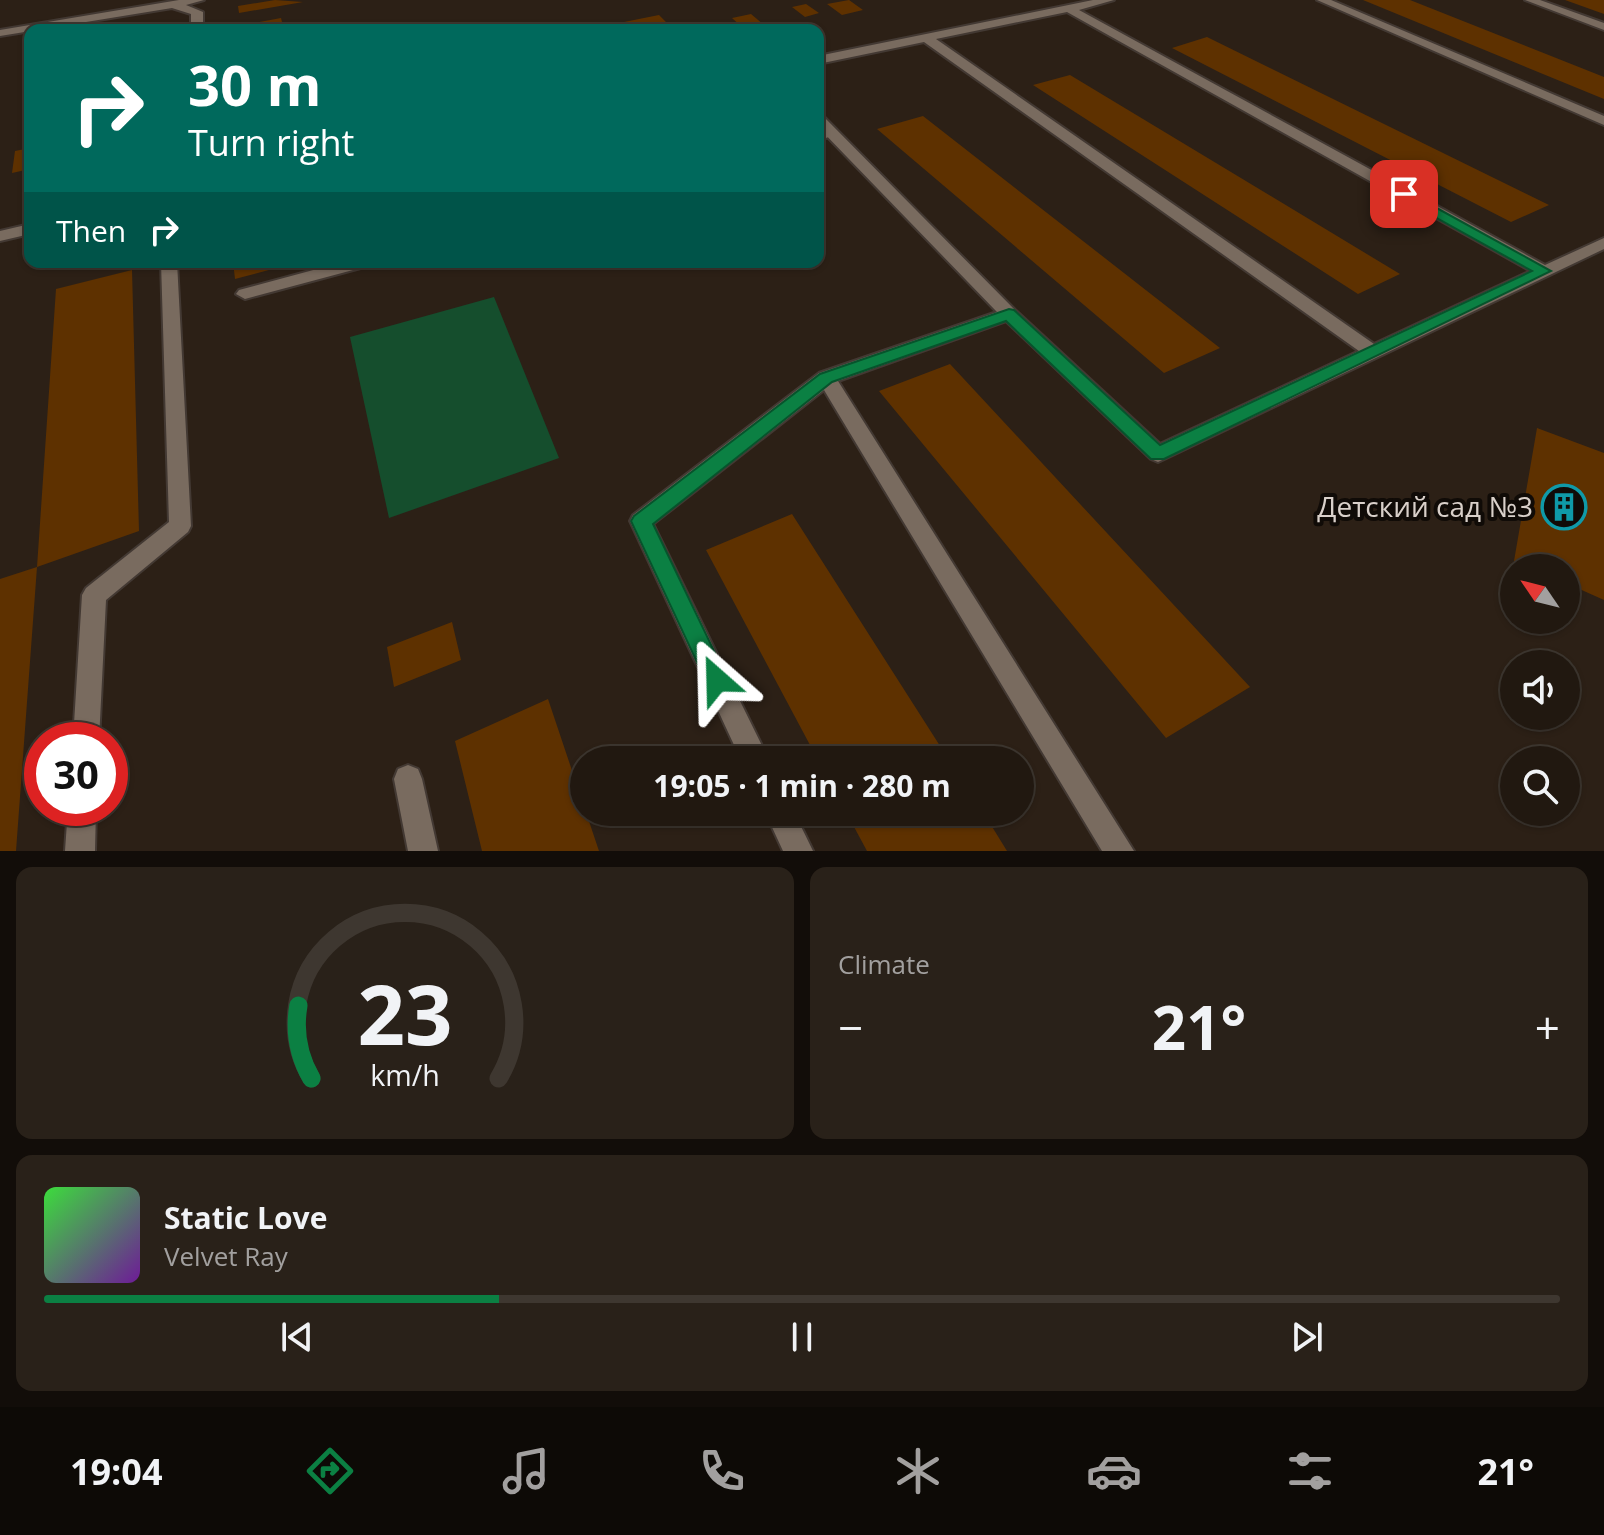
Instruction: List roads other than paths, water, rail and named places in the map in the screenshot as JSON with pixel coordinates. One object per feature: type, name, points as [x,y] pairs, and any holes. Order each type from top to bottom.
[{"type":"street","points":[[50,24],[199,0]]},
{"type":"street","points":[[824,59],[1109,0]]},
{"type":"street","points":[[1322,0],[1604,121]]},
{"type":"street","points":[[1530,0],[1604,27]]},
{"type":"street","points":[[172,2],[197,12],[197,24]]},
{"type":"street","points":[[1068,8],[1544,271]]},
{"type":"street","points":[[0,33],[24,29]]},
{"type":"street","points":[[927,38],[1373,352]]},
{"type":"street","points":[[824,131],[1009,314],[1158,454],[1604,243]]},
{"type":"street","points":[[0,236],[24,230]]},
{"type":"street","points":[[87,722],[94,595],[180,526],[169,268]]},
{"type":"street","points":[[245,294],[340,268]]},
{"type":"street","points":[[748,746],[641,521],[826,378],[1009,314]]},
{"type":"street","points":[[826,378],[1119,851]]},
{"type":"street","points":[[408,779],[423,851]]},
{"type":"street","points":[[80,851],[81,826]]},
{"type":"street","points":[[786,826],[798,851]]},
{"type":"place","name":"Детский сад №3","points":[[1564,507]]}]
